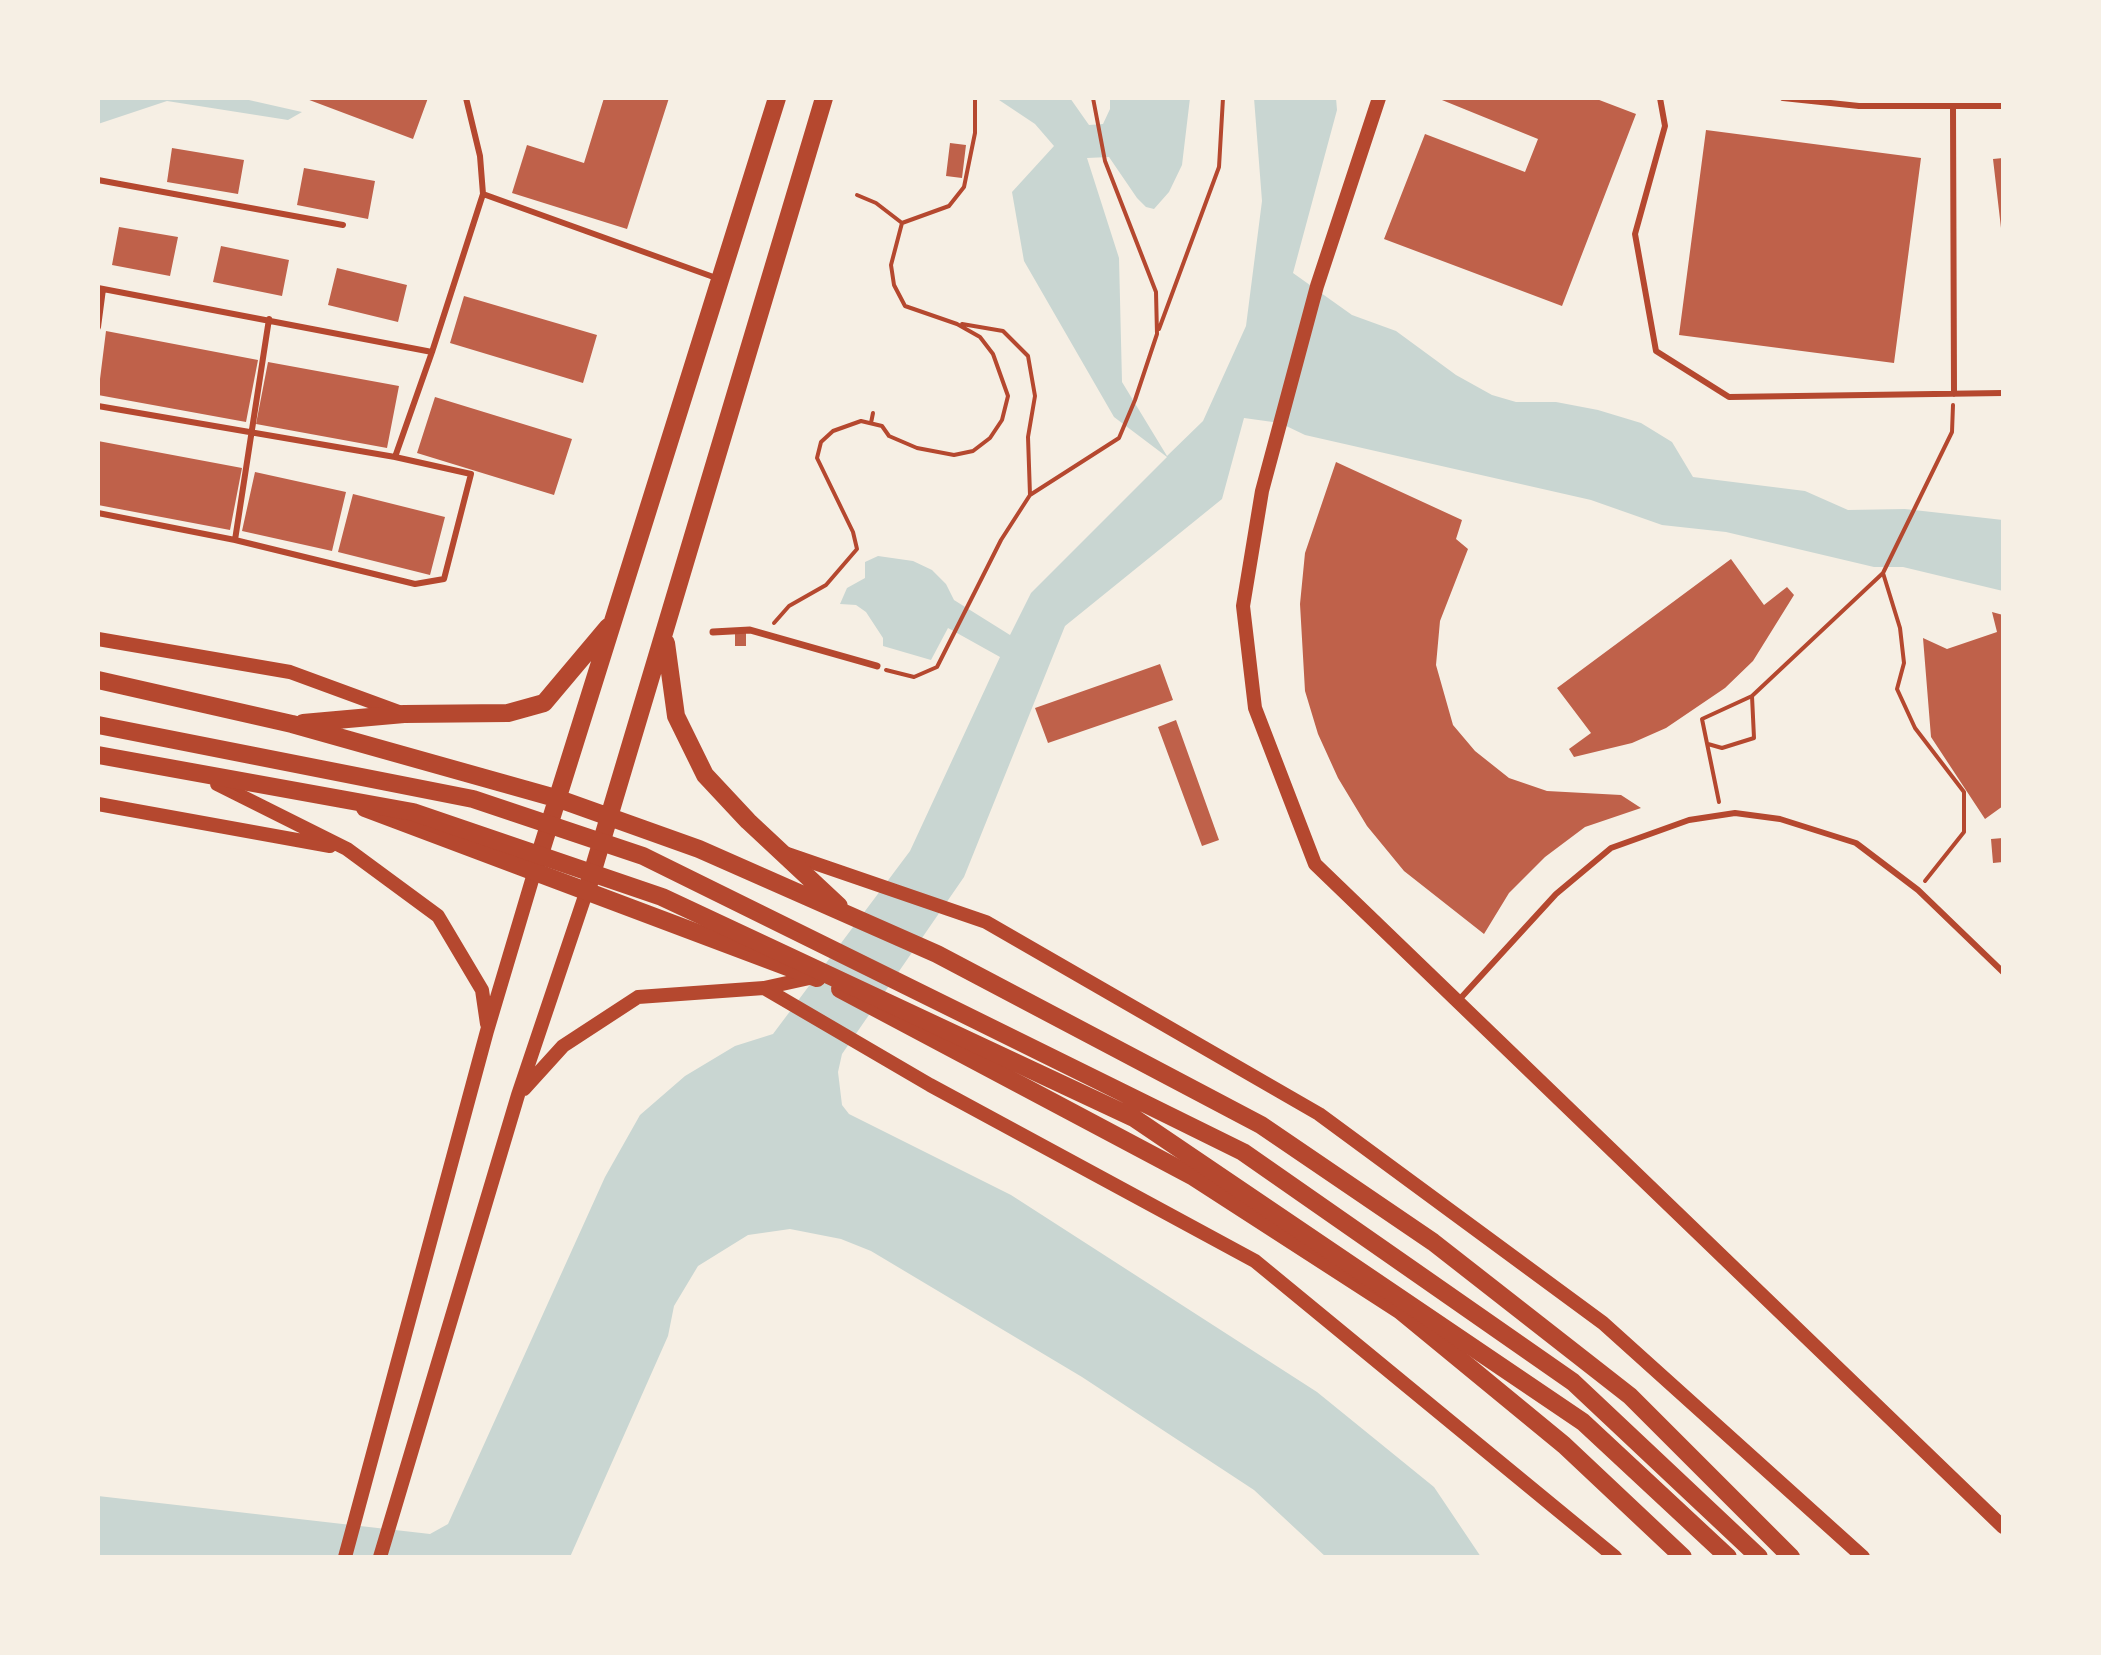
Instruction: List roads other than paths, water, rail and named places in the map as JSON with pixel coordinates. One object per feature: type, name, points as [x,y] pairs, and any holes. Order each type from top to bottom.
[{"type":"main road","points":[[535,870],[777,98]]},
{"type":"main road","points":[[587,890],[824,98]]},
{"type":"main road","points":[[292,724],[404,714],[508,713],[544,703],[567,680],[617,615]]},
{"type":"main road","points":[[665,637],[676,716],[705,775],[849,916]]},
{"type":"main road","points":[[98,680],[292,724],[559,799],[699,849],[937,954],[1261,1125],[1433,1242],[1630,1396],[1791,1557]]},
{"type":"main road","points":[[98,725],[473,799],[643,856],[1243,1152],[1573,1382],[1759,1557]]},
{"type":"main road","points":[[98,755],[413,812],[662,897],[1134,1118],[1583,1422],[1728,1557]]},
{"type":"main road","points":[[98,764],[365,808],[814,977],[1192,1176],[1401,1311],[1564,1445],[1683,1557]]},
{"type":"street","points":[[1379,98],[1317,286],[1280,423],[1262,491],[1243,606],[1255,708],[1315,864],[2003,1527]]},
{"type":"street","points":[[713,632],[750,630],[877,666]]},
{"type":"street","points":[[98,639],[290,672],[404,714]]},
{"type":"street","points":[[217,784],[347,849],[438,916],[482,990],[487,1031]]},
{"type":"street","points":[[98,804],[347,849]]},
{"type":"street","points":[[780,851],[986,922],[1319,1114],[1603,1323],[1863,1557]]},
{"type":"street","points":[[345,1557],[487,1031],[535,870]]},
{"type":"street","points":[[380,1557],[518,1095],[587,890]]},
{"type":"street","points":[[518,1095],[563,1046],[638,997],[764,988],[814,977]]},
{"type":"street","points":[[764,988],[930,1085],[1255,1261],[1562,1510],[1615,1557]]},
{"type":"lane","points":[[395,457],[483,194],[480,156],[466,98]]},
{"type":"lane","points":[[1660,98],[1665,126],[1635,234],[1656,351],[1729,397],[2003,393]]},
{"type":"lane","points":[[1783,98],[1859,106],[2003,106]]},
{"type":"lane","points":[[1953,107],[1954,394]]},
{"type":"lane","points":[[98,180],[343,225]]},
{"type":"lane","points":[[483,194],[721,280]]},
{"type":"lane","points":[[98,327],[101,289],[432,352]]},
{"type":"lane","points":[[235,540],[269,319]]},
{"type":"lane","points":[[98,406],[395,457],[471,474],[444,579],[415,584],[235,540],[98,513]]},
{"type":"lane","points":[[1458,1001],[1556,894],[1611,848],[1645,833],[1735,813],[1780,819],[1856,843],[1918,890],[2003,972]]}]
